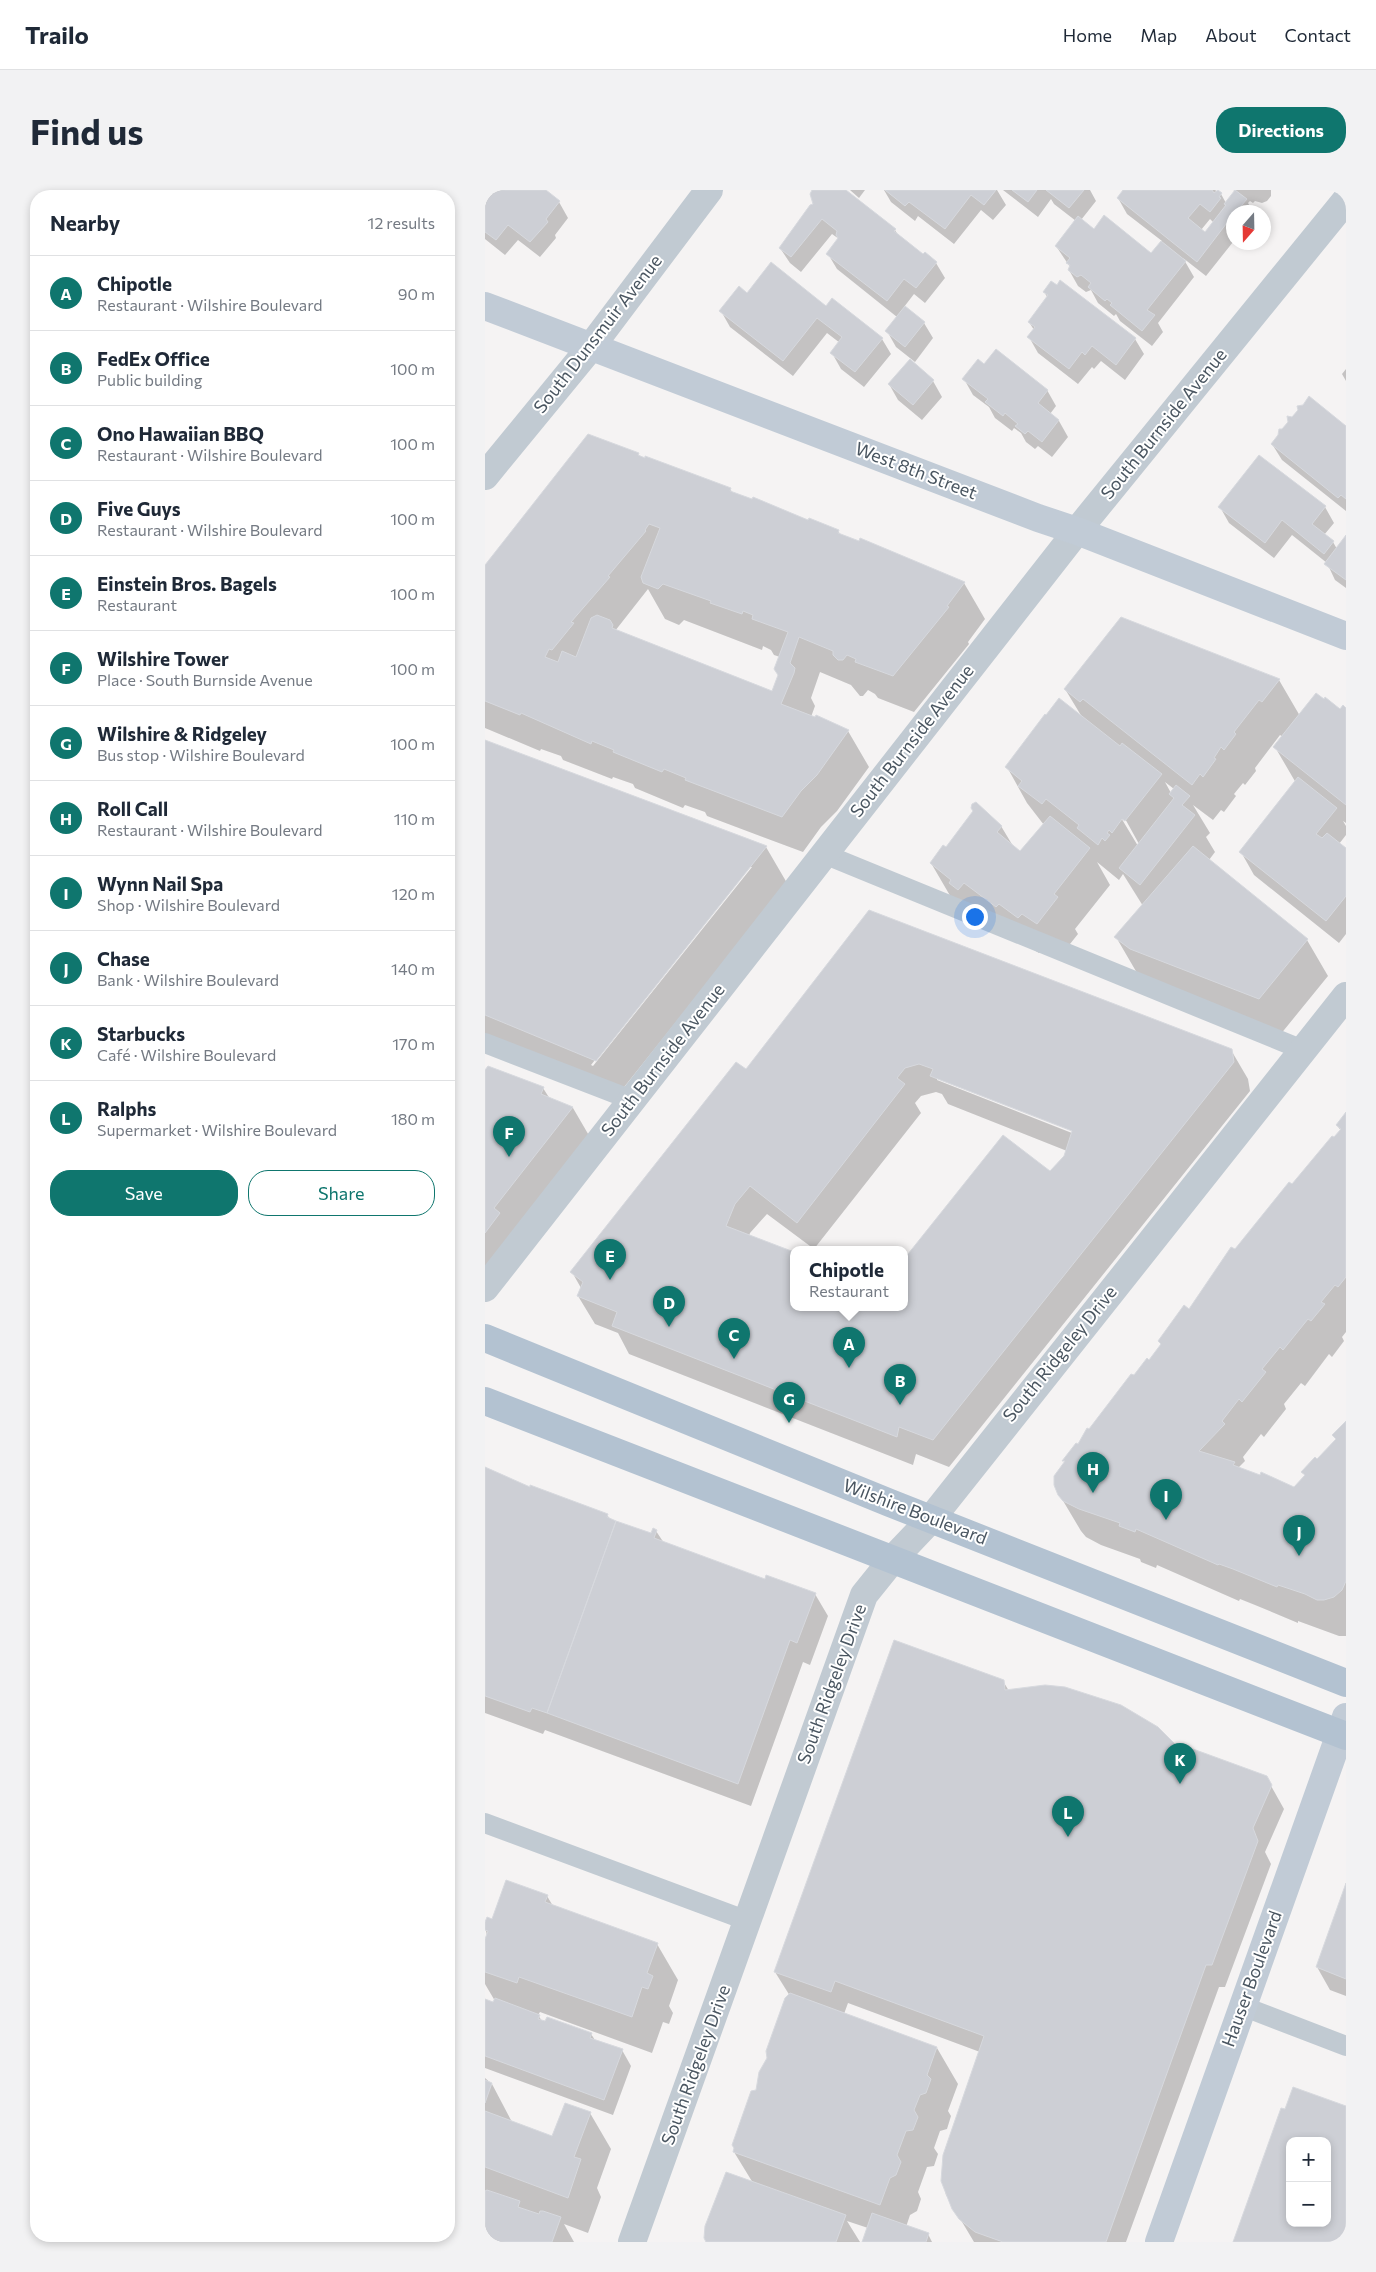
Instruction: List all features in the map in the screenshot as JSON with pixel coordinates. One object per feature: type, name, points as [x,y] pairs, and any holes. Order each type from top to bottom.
[{"type":"main road","name":"Wilshire Boulevard","points":[[485,1338],[931,1519],[1346,1683]]},
{"type":"main road","points":[[485,1401],[893,1559],[1344,1729]]},
{"type":"street","name":"South Dunsmuir Avenue","points":[[485,476],[590,348],[709,190]]},
{"type":"street","name":"South Burnside Avenue","points":[[485,1288],[1077,530],[1346,200]]},
{"type":"street","name":"West 8th Street","points":[[485,306],[590,348],[1038,518],[1077,530],[1346,636]]},
{"type":"street","name":"South Ridgeley Drive","points":[[632,2242],[864,1595],[893,1559],[931,1519],[1346,996]]},
{"type":"street","name":"Hauser Boulevard","points":[[1159,2242],[1242,2006],[1344,1729]]},
{"type":"lane","points":[[824,854],[1303,1050]]},
{"type":"lane","points":[[485,1043],[632,1100]]},
{"type":"lane","points":[[485,1823],[748,1921]]},
{"type":"lane","points":[[1242,2006],[1346,2046]]},
{"type":"building","points":[[485,190],[546,190],[560,201],[546,219],[548,222],[530,242],[508,225],[496,240],[485,232]]},
{"type":"building","points":[[812,190],[846,190],[896,229],[894,231],[923,254],[925,252],[937,262],[916,288],[904,279],[887,301],[826,254],[838,238],[836,235],[837,231],[822,219],[791,257],[779,248],[810,205],[813,204],[810,194]]},
{"type":"building","points":[[885,190],[996,190],[984,205],[971,195],[945,229],[909,202],[905,206]]},
{"type":"building","points":[[1012,190],[1037,190],[1028,202]]},
{"type":"building","points":[[1046,190],[1084,190],[1069,208]]},
{"type":"building","points":[[1123,190],[1212,190],[1214,193],[1218,190],[1222,193],[1219,197],[1221,198],[1210,212],[1200,204],[1188,218],[1205,232],[1226,205],[1226,224],[1197,262],[1117,198]]},
{"type":"building","points":[[1235,190],[1247,199],[1242,205],[1224,204]]},
{"type":"building","points":[[1104,215],[1151,253],[1161,241],[1186,261],[1147,310],[1155,315],[1142,331],[1110,305],[1112,303],[1107,299],[1105,301],[1088,287],[1091,283],[1081,275],[1077,277],[1068,270],[1070,265],[1066,263],[1070,258],[1055,246],[1078,216],[1094,229]]},
{"type":"building","points":[[771,262],[826,306],[832,298],[883,338],[855,372],[830,353],[842,337],[817,318],[783,361],[719,311],[739,286],[747,293]]},
{"type":"building","points":[[1060,280],[1136,338],[1116,365],[1092,346],[1085,355],[1082,352],[1069,369],[1027,337],[1035,327],[1028,322],[1048,295],[1043,292],[1051,281],[1057,285]]},
{"type":"building","points":[[905,306],[925,322],[905,347],[885,331]]},
{"type":"building","points":[[996,349],[1048,390],[1038,403],[1059,420],[1042,442],[1028,431],[1025,434],[1015,426],[1018,424],[1005,413],[1003,416],[985,402],[988,399],[962,379],[978,359],[984,364]]},
{"type":"building","points":[[910,359],[934,380],[913,405],[888,384]]},
{"type":"building","points":[[1309,396],[1346,426],[1346,499],[1341,495],[1338,498],[1271,444],[1278,435],[1279,429],[1282,429],[1288,422],[1287,416],[1292,417],[1298,410],[1297,406],[1303,405]]},
{"type":"building","points":[[588,434],[639,453],[638,455],[645,458],[645,456],[731,488],[730,491],[752,499],[753,497],[808,520],[809,518],[839,530],[838,533],[859,541],[860,538],[965,582],[947,606],[949,607],[893,676],[855,662],[856,659],[847,655],[843,660],[838,660],[833,655],[833,651],[799,637],[790,663],[795,668],[794,673],[781,704],[815,717],[816,715],[849,730],[817,775],[801,791],[782,817],[685,780],[686,778],[664,769],[662,772],[613,752],[614,750],[592,741],[591,744],[521,713],[520,715],[485,701],[485,565]],"holes":[[[649,524],[660,528],[641,577],[643,583],[658,589],[663,584],[742,614],[743,611],[753,615],[752,619],[788,632],[774,669],[778,675],[772,691],[612,628],[613,625],[610,620],[597,615],[591,618],[576,657],[562,651],[558,662],[545,657],[549,649],[552,650],[574,623],[571,622],[646,531]]]},
{"type":"building","points":[[1259,455],[1326,506],[1312,524],[1334,541],[1324,554],[1282,520],[1265,543],[1218,507]]},
{"type":"building","points":[[1346,535],[1346,580],[1324,564]]},
{"type":"building","points":[[1121,617],[1280,679],[1262,702],[1259,700],[1234,732],[1236,734],[1224,750],[1221,747],[1214,758],[1216,759],[1203,777],[1200,774],[1192,785],[1083,699],[1080,702],[1064,689]]},
{"type":"building","points":[[1316,693],[1324,699],[1325,697],[1340,709],[1343,705],[1346,708],[1346,805],[1273,747]]},
{"type":"building","points":[[1059,698],[1120,746],[1122,743],[1162,774],[1125,821],[1122,819],[1112,833],[1109,830],[1107,833],[1110,835],[1105,841],[1102,838],[1098,845],[1077,828],[1079,825],[1046,799],[1042,804],[1018,786],[1022,781],[1005,767]]},
{"type":"building","points":[[485,740],[767,846],[596,1061],[485,1015]]},
{"type":"building","points":[[1298,777],[1337,808],[1316,834],[1322,838],[1327,833],[1346,848],[1346,896],[1326,921],[1239,852]]},
{"type":"building","points":[[1176,785],[1190,796],[1182,805],[1195,815],[1140,885],[1119,868],[1174,798],[1169,794]]},
{"type":"building","points":[[976,802],[1002,826],[997,832],[1020,851],[1050,816],[1090,848],[1054,894],[1058,897],[1037,924],[1022,914],[1018,918],[999,904],[996,907],[964,883],[958,890],[949,883],[951,880],[930,863],[943,845],[946,847],[973,811],[971,808],[972,804]]},
{"type":"building","points":[[1193,846],[1308,939],[1259,999],[1130,949],[1114,937]]},
{"type":"building","points":[[869,910],[1232,1049],[1234,1062],[933,1440],[899,1427],[897,1437],[612,1326],[617,1312],[577,1296],[583,1282],[570,1272],[736,1062],[746,1069]],"holes":[[[919,1064],[933,1069],[930,1076],[1072,1131],[1064,1156],[1050,1171],[1003,1135],[908,1254],[908,1311],[790,1311],[790,1250],[726,1226],[735,1204],[750,1186],[797,1223],[905,1084],[897,1078],[905,1068]]]},
{"type":"building","points":[[488,1066],[544,1087],[541,1094],[573,1107],[494,1208],[500,1213],[485,1233],[485,1070]]},
{"type":"building","points":[[1346,1112],[1346,1277],[1338,1287],[1335,1285],[1321,1302],[1325,1304],[1311,1321],[1308,1319],[1283,1350],[1280,1347],[1262,1369],[1266,1372],[1242,1402],[1239,1399],[1222,1421],[1225,1424],[1199,1451],[1235,1462],[1233,1465],[1260,1475],[1261,1472],[1294,1487],[1305,1475],[1301,1472],[1315,1457],[1317,1459],[1336,1439],[1332,1435],[1346,1421],[1346,1581],[1342,1590],[1334,1597],[1317,1600],[1305,1594],[1278,1585],[1277,1587],[1218,1565],[1136,1529],[1135,1532],[1119,1526],[1120,1523],[1079,1509],[1063,1501],[1058,1495],[1054,1485],[1054,1476],[1065,1461],[1062,1461],[1076,1443],[1078,1444],[1087,1428],[1089,1429],[1131,1374],[1134,1375],[1147,1358],[1149,1360],[1161,1344],[1158,1341],[1184,1305],[1189,1309],[1231,1247],[1235,1249],[1289,1182],[1292,1184],[1332,1136],[1334,1137],[1341,1129],[1336,1125]]},
{"type":"building","points":[[485,1467],[530,1487],[530,1485],[608,1514],[607,1517],[616,1521],[547,1713],[532,1708],[530,1712],[485,1696]]},
{"type":"building","points":[[616,1521],[651,1533],[653,1528],[657,1530],[654,1538],[765,1579],[766,1575],[816,1593],[797,1643],[790,1640],[738,1784],[547,1713]]},
{"type":"building","points":[[894,1640],[1004,1680],[1005,1690],[1045,1685],[1065,1687],[1121,1705],[1158,1727],[1185,1754],[1193,1749],[1267,1776],[1272,1785],[1253,1828],[1258,1841],[1212,1965],[1206,1965],[1106,2242],[1003,2242],[975,2232],[959,2219],[952,2209],[941,2181],[943,2155],[984,2036],[835,1981],[831,1992],[774,1972]]},
{"type":"building","points":[[506,1880],[548,1895],[545,1902],[658,1943],[647,1973],[653,1976],[648,1989],[642,1987],[632,2017],[519,1977],[517,1983],[485,1972],[485,1939],[488,1931],[485,1930],[485,1922],[487,1917],[492,1919]]},
{"type":"building","points":[[1346,1883],[1346,1979],[1316,1967]]},
{"type":"building","points":[[790,1993],[937,2047],[927,2075],[931,2079],[926,2093],[920,2095],[914,2110],[918,2117],[913,2130],[906,2131],[897,2155],[901,2162],[896,2175],[890,2178],[880,2205],[733,2152],[734,2148],[732,2145],[751,2091],[756,2090],[759,2072],[767,2058],[766,2051],[785,1998]]},
{"type":"building","points":[[495,1998],[540,2015],[538,2019],[545,2021],[547,2017],[592,2033],[590,2038],[623,2049],[604,2100],[485,2056],[485,1999],[493,2002]]},
{"type":"building","points":[[485,2080],[492,2083],[485,2103]]},
{"type":"building","points":[[1293,2087],[1346,2106],[1346,2242],[1233,2242],[1281,2108],[1285,2109]]},
{"type":"building","points":[[565,2103],[591,2112],[574,2157],[581,2159],[568,2198],[485,2167],[485,2111],[552,2136]]},
{"type":"building","points":[[726,2172],[846,2215],[836,2242],[706,2242],[704,2238],[705,2226]]},
{"type":"building","points":[[487,2190],[520,2201],[518,2207],[539,2214],[540,2211],[543,2211],[561,2217],[552,2242],[485,2242],[485,2191]]},
{"type":"building","points":[[872,2213],[929,2233],[926,2242],[862,2242]]},
{"type":"place","name":"Wilshire Tower","points":[[509,1157]]},
{"type":"place","name":"Einstein Bros. Bagels","points":[[610,1280]]},
{"type":"place","name":"Five Guys","points":[[669,1327]]},
{"type":"place","name":"Ono Hawaiian BBQ","points":[[734,1359]]},
{"type":"place","name":"Chipotle","points":[[849,1368]]},
{"type":"place","name":"FedEx Office","points":[[900,1405]]},
{"type":"place","name":"Wilshire & Ridgeley","points":[[789,1423]]},
{"type":"place","name":"Roll Call","points":[[1093,1493]]},
{"type":"place","name":"Wynn Nail Spa","points":[[1166,1520]]},
{"type":"place","name":"Chase","points":[[1299,1556]]},
{"type":"place","name":"Starbucks","points":[[1180,1784]]},
{"type":"place","name":"Ralphs","points":[[1068,1837]]}]
